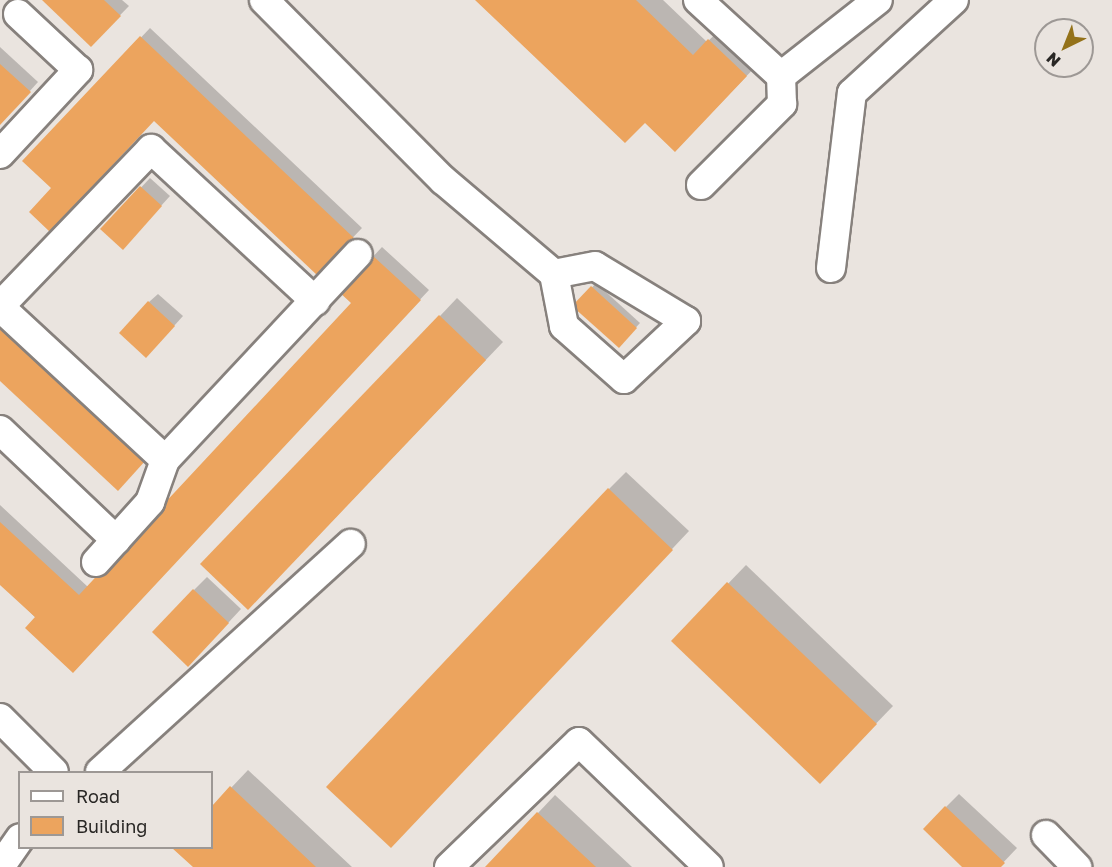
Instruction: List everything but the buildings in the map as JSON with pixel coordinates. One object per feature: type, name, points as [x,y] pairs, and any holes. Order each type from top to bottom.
[{"type":"lane","points":[[264,0],[443,180],[554,274],[564,326],[624,379],[686,321],[595,266],[554,274]]},
{"type":"lane","points":[[698,0],[780,75],[782,104],[701,186]]},
{"type":"lane","points":[[780,75],[878,0]]},
{"type":"lane","points":[[831,268],[852,93],[954,0]]},
{"type":"lane","points":[[0,154],[78,70],[18,14]]},
{"type":"lane","points":[[165,460],[0,307],[151,149],[315,301]]},
{"type":"lane","points":[[96,562],[150,502],[165,460],[358,254]]},
{"type":"lane","points":[[0,429],[116,540]]},
{"type":"lane","points":[[101,771],[351,544]]},
{"type":"lane","points":[[0,718],[53,771]]},
{"type":"lane","points":[[450,867],[579,742],[709,867]]},
{"type":"lane","points":[[1046,835],[1077,867]]},
{"type":"lane","points":[[0,867],[18,841]]}]
